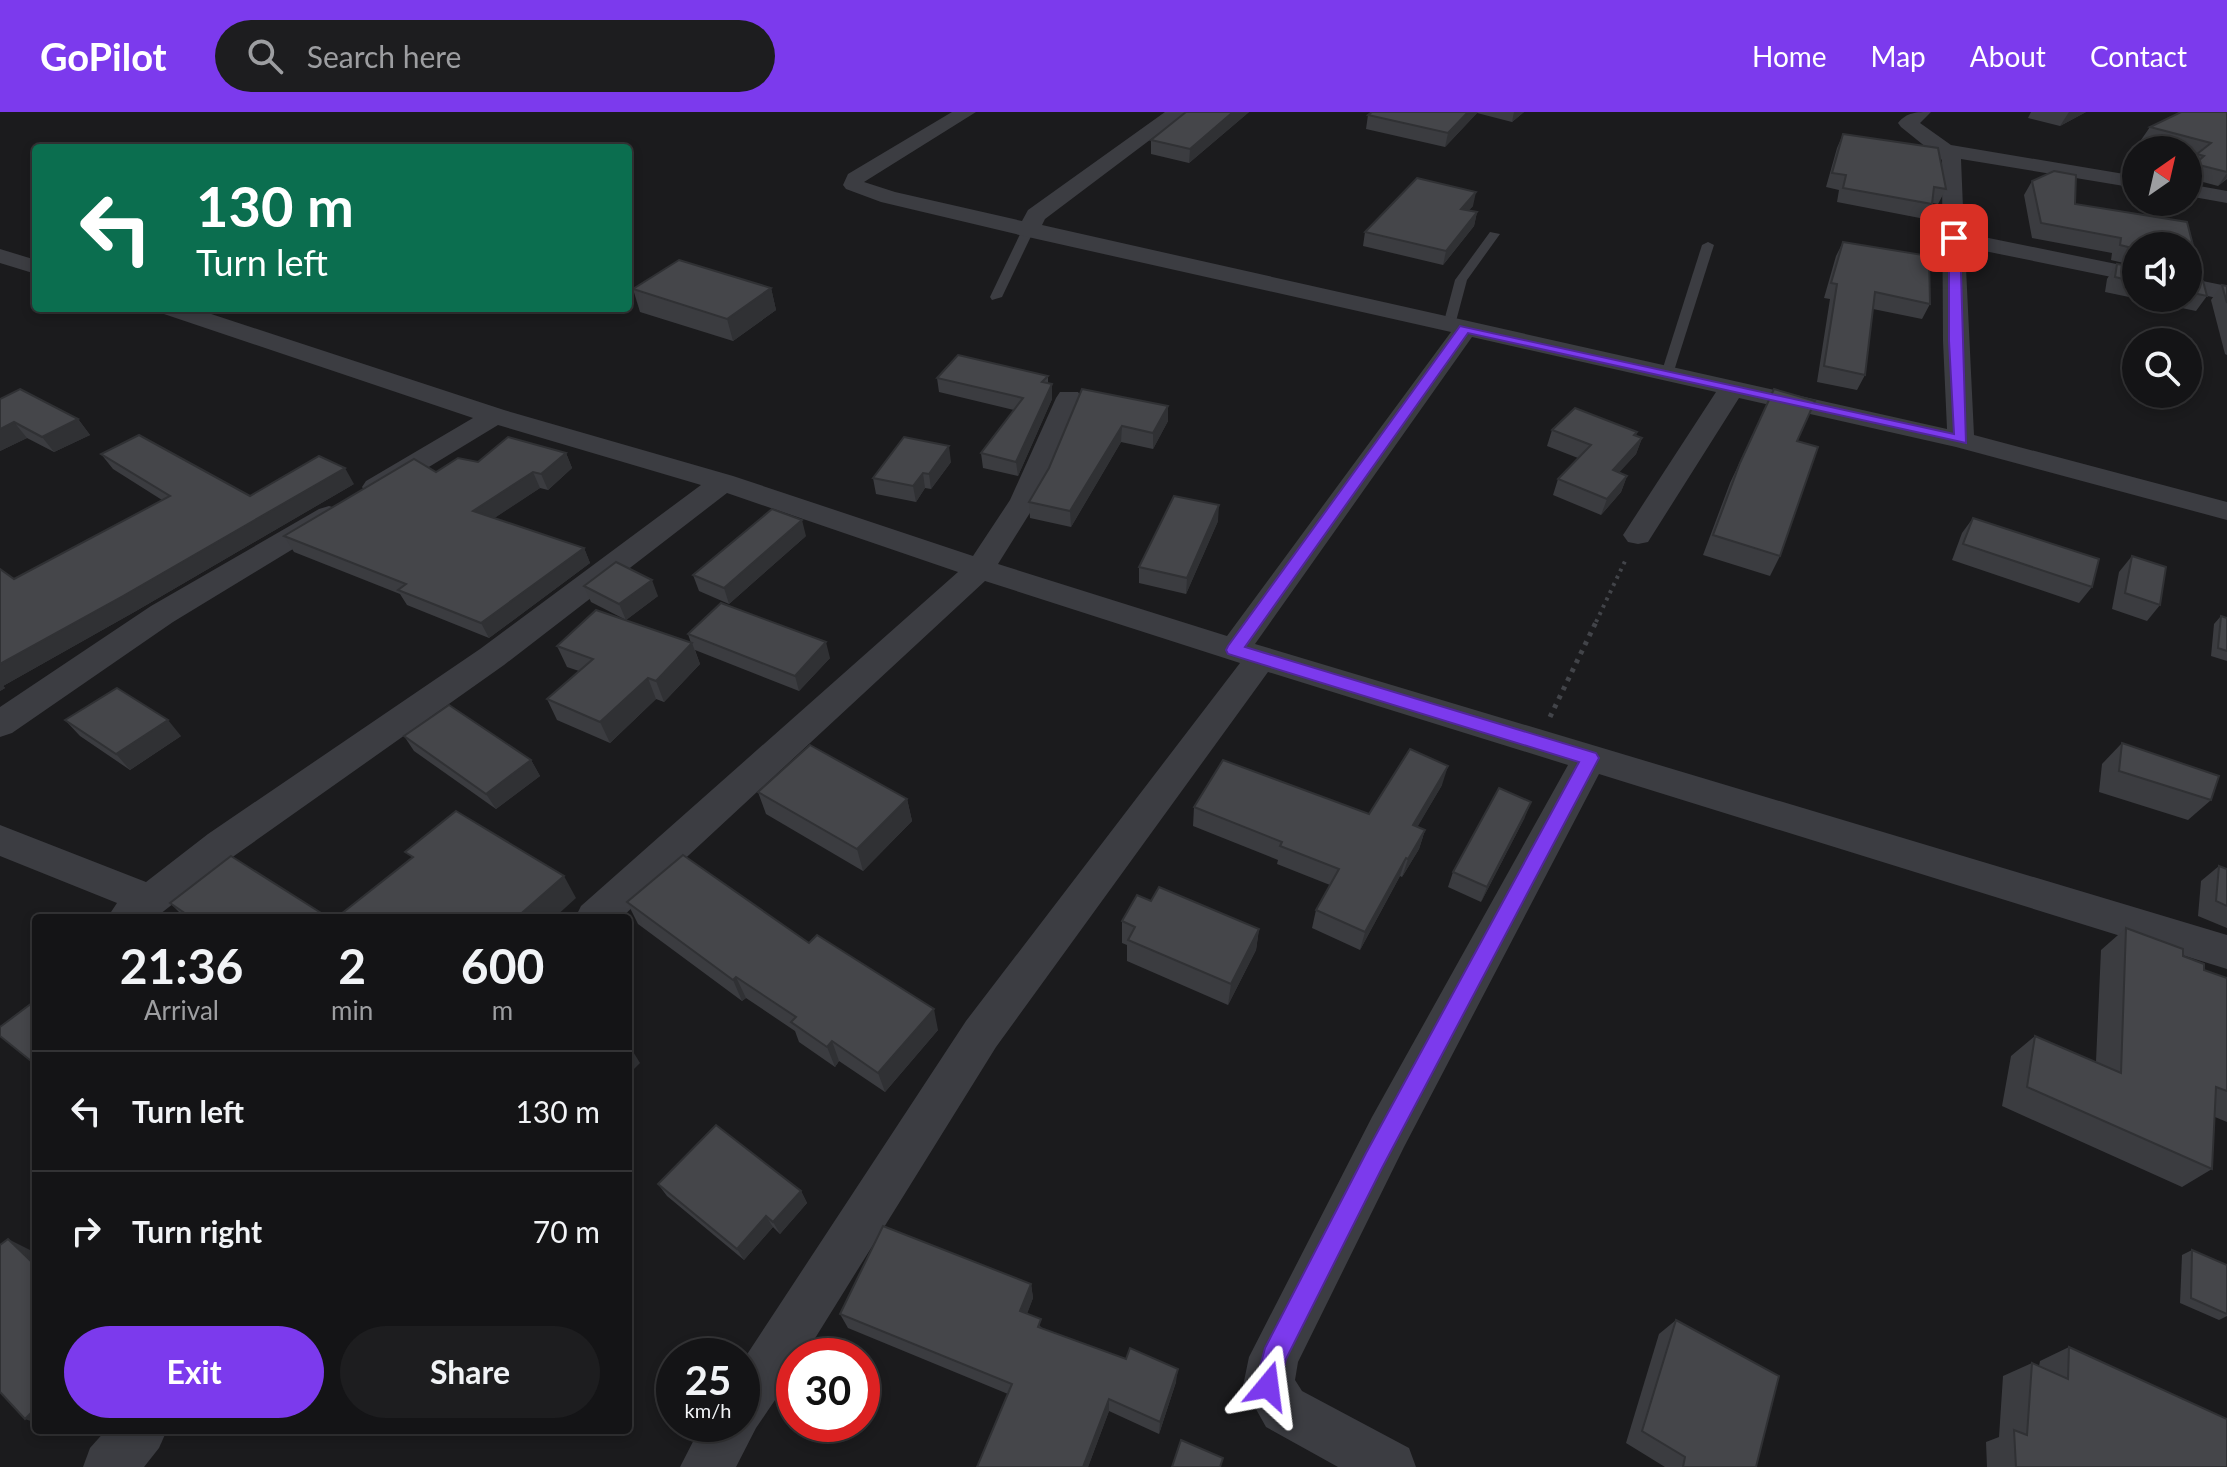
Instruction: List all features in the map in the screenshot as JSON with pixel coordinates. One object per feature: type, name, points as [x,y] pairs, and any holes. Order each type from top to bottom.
[{"type":"street","points":[[966,112],[855,178],[853,185],[889,197],[1028,230],[1961,440],[2227,511]]},
{"type":"street","points":[[1028,230],[1036,215],[1177,112]]},
{"type":"street","points":[[1908,117],[1952,160],[1955,341],[1961,440]]},
{"type":"street","points":[[1945,150],[2122,180]]},
{"type":"street","points":[[2202,193],[2227,197]]},
{"type":"street","points":[[1954,238],[2122,272]]},
{"type":"street","points":[[0,256],[32,266]]},
{"type":"street","points":[[2202,288],[2227,293]]},
{"type":"street","points":[[181,312],[495,416],[723,482],[980,569],[1248,654],[2227,952]]},
{"type":"street","points":[[760,1380],[981,1034],[1248,654],[1457,327]]},
{"type":"street","points":[[1638,535],[1732,388]]},
{"type":"street","points":[[599,914],[980,569],[1024,500],[1069,398]]},
{"type":"street","points":[[0,724],[162,614],[495,416]]},
{"type":"street","points":[[0,840],[138,908],[221,845],[492,657],[723,482]]},
{"type":"street","points":[[1390,1467],[1284,1409],[1268,1386],[1274,1357],[1388,1132],[1590,758]]},
{"type":"street","points":[[109,1467],[138,1434]]},
{"type":"street","points":[[706,1467],[721,1442]]},
{"type":"lane","points":[[996,297],[1028,230]]},
{"type":"lane","points":[[1457,327],[1461,280],[1494,234]]},
{"type":"lane","points":[[1667,374],[1708,245]]},
{"type":"path","points":[[1538,742],[1638,535]]},
{"type":"building","points":[[1186,112],[1233,112],[1190,149],[1151,140]]},
{"type":"building","points":[[1372,112],[1468,112],[1448,133],[1368,115]]},
{"type":"building","points":[[2181,112],[2227,112],[2227,172],[2202,166],[2202,150],[2211,143],[2202,141],[2202,136],[2184,136],[2150,127]]},
{"type":"building","points":[[1843,134],[1938,148],[1946,189],[1934,187],[1932,204],[1843,188],[1846,175],[1832,173]]},
{"type":"building","points":[[2054,171],[2076,175],[2075,204],[2122,212],[2122,216],[2150,216],[2187,222],[2190,232],[2122,232],[2122,246],[2121,238],[2041,223],[2032,181]]},
{"type":"building","points":[[1417,178],[1476,192],[1461,209],[1477,212],[1446,251],[1365,232]]},
{"type":"building","points":[[1843,242],[1929,256],[1930,304],[1875,292],[1865,375],[1824,366],[1837,284],[1831,283]]},
{"type":"building","points":[[679,260],[771,288],[727,319],[633,289]]},
{"type":"building","points":[[2117,264],[2122,265],[2122,279],[2115,277]]},
{"type":"building","points":[[2202,280],[2203,281],[2207,296],[2202,295]]},
{"type":"building","points":[[2222,285],[2227,286],[2227,303]]},
{"type":"building","points":[[958,355],[1048,376],[1042,382],[1052,384],[1016,462],[981,453],[1023,398],[937,378]]},
{"type":"building","points":[[20,389],[78,419],[42,437],[14,422],[0,429],[0,399]]},
{"type":"building","points":[[1082,389],[1168,406],[1153,433],[1122,426],[1070,511],[1029,502],[1049,468]]},
{"type":"building","points":[[1774,389],[1815,401],[1797,441],[1818,447],[1780,556],[1713,535],[1740,463]]},
{"type":"building","points":[[1575,408],[1637,432],[1634,435],[1642,438],[1613,470],[1627,476],[1607,499],[1558,479],[1591,445],[1552,430]]},
{"type":"building","points":[[139,435],[250,496],[319,456],[345,468],[0,664],[0,569],[14,579],[170,496],[101,454]]},
{"type":"building","points":[[508,437],[566,453],[541,474],[533,472],[473,511],[584,548],[481,623],[398,590],[406,584],[284,536],[414,459],[436,472],[458,458],[478,462]]},
{"type":"building","points":[[904,437],[949,446],[929,474],[923,473],[913,486],[873,478]]},
{"type":"building","points":[[1174,496],[1219,505],[1187,578],[1139,567]]},
{"type":"building","points":[[772,509],[802,520],[724,588],[693,575]]},
{"type":"building","points":[[1973,518],[2099,559],[2092,587],[1963,544]]},
{"type":"building","points":[[2132,556],[2166,567],[2160,605],[2125,593]]},
{"type":"building","points":[[616,562],[652,580],[619,604],[584,586]]},
{"type":"building","points":[[721,603],[826,642],[795,676],[688,634]]},
{"type":"building","points":[[596,610],[692,643],[656,681],[648,678],[600,722],[547,699],[593,659],[557,646]]},
{"type":"building","points":[[2221,616],[2227,618],[2227,651],[2218,648]]},
{"type":"building","points":[[117,688],[168,720],[116,754],[65,720]]},
{"type":"building","points":[[449,705],[531,760],[486,794],[404,736]]},
{"type":"building","points":[[2122,743],[2219,776],[2211,800],[2119,771]]},
{"type":"building","points":[[810,745],[907,799],[857,849],[758,792]]},
{"type":"building","points":[[1410,749],[1448,766],[1413,825],[1425,830],[1365,932],[1316,910],[1339,869],[1280,846],[1282,842],[1194,807],[1223,760],[1369,814]]},
{"type":"building","points":[[1499,788],[1531,802],[1487,887],[1453,872]]},
{"type":"building","points":[[456,811],[564,876],[521,914],[341,914],[413,857],[405,852]]},
{"type":"building","points":[[683,855],[809,943],[817,935],[934,1009],[878,1073],[832,1041],[827,1047],[791,1022],[796,1017],[736,977],[733,980],[627,902]]},
{"type":"building","points":[[231,856],[323,914],[186,914],[170,903]]},
{"type":"building","points":[[2219,866],[2227,869],[2227,906],[2216,901]]},
{"type":"building","points":[[1159,887],[1259,929],[1231,984],[1128,940],[1135,927],[1122,921],[1137,895],[1151,901]]},
{"type":"building","points":[[2126,928],[2183,949],[2183,956],[2204,964],[2204,970],[2227,978],[2227,1091],[2216,1087],[2212,1169],[2027,1087],[2035,1036],[2121,1073]]},
{"type":"building","points":[[32,1003],[32,1062],[0,1036],[0,1027]]},
{"type":"building","points":[[716,1125],[801,1191],[773,1222],[766,1216],[737,1249],[658,1184]]},
{"type":"building","points":[[883,1226],[1031,1284],[1020,1311],[1041,1319],[1038,1327],[1126,1359],[1130,1348],[1178,1369],[1160,1422],[1109,1399],[1083,1467],[977,1467],[1012,1384],[840,1314]]},
{"type":"building","points":[[8,1239],[32,1262],[32,1412],[25,1419],[0,1392],[0,1245]]},
{"type":"building","points":[[2192,1250],[2227,1265],[2227,1314],[2191,1298]]},
{"type":"building","points":[[1676,1320],[1779,1376],[1756,1467],[1683,1467],[1685,1457],[1642,1431]]},
{"type":"building","points":[[2069,1347],[2227,1419],[2227,1467],[2016,1467],[2014,1430],[2027,1435],[2032,1363],[2068,1379]]},
{"type":"building","points":[[1181,1440],[1223,1458],[1220,1467],[1172,1467]]},
{"type":"route","points":[[1268,1386],[1274,1357],[1374,1160],[1590,758],[1234,650],[1465,329],[1961,440],[1955,341],[1954,238]]}]
